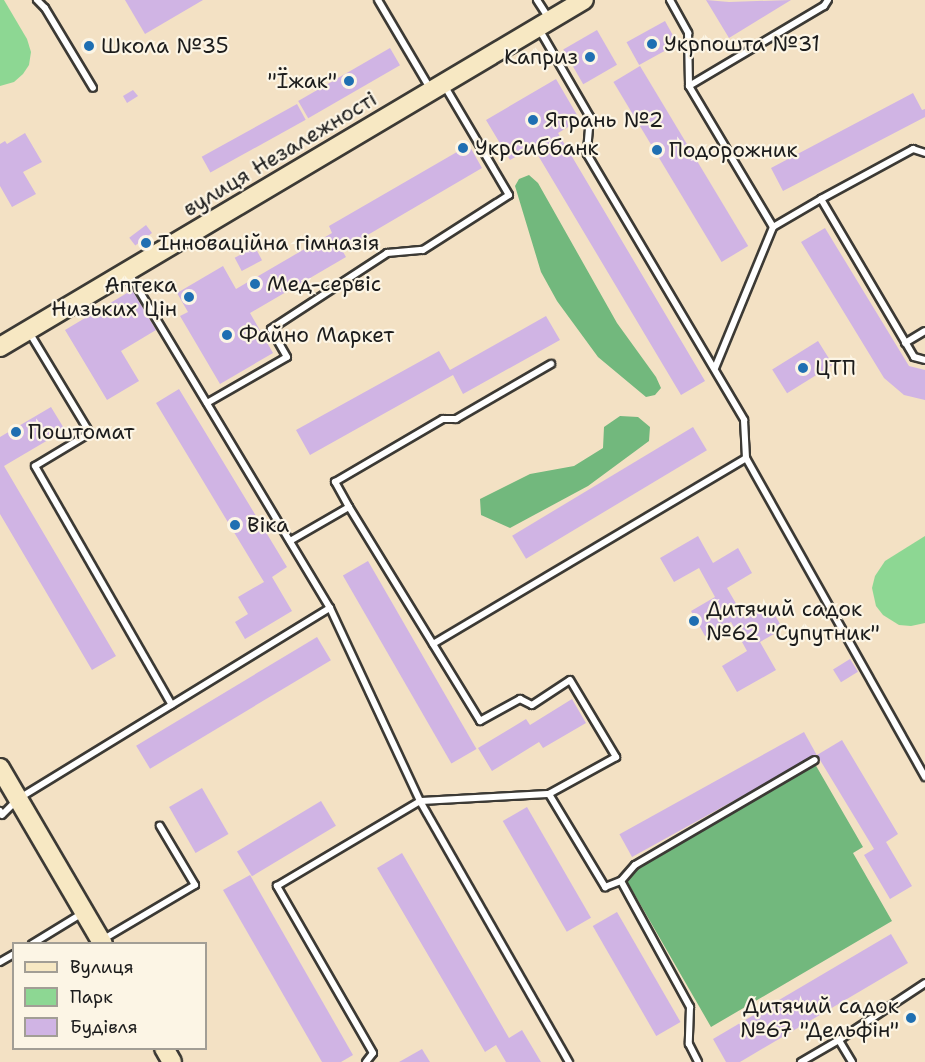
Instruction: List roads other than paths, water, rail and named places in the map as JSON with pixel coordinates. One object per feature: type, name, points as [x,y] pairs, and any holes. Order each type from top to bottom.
[{"type":"main road","name":"вулиця Незалежності","points":[[0,347],[584,0]]},
{"type":"main road","points":[[0,768],[102,942]]},
{"type":"lane","points":[[38,0],[93,88]]},
{"type":"lane","points":[[207,403],[287,357],[271,329],[387,252],[423,250],[509,195],[378,0]]},
{"type":"lane","points":[[537,0],[544,24],[590,117],[587,154],[716,368],[744,420],[746,458],[925,777]]},
{"type":"lane","points":[[670,0],[688,33],[689,86],[773,227]]},
{"type":"lane","points":[[689,86],[824,6],[828,0]]},
{"type":"lane","points":[[716,368],[773,227],[913,148],[925,153]]},
{"type":"lane","points":[[820,199],[914,357],[925,360]]},
{"type":"lane","points":[[128,271],[330,608],[420,801],[569,1062]]},
{"type":"lane","points":[[28,330],[90,433],[35,466],[172,705]]},
{"type":"lane","points":[[905,343],[925,331]]},
{"type":"lane","points":[[366,1062],[373,1053],[277,886],[420,801],[549,794],[616,757],[570,680],[532,705],[520,699],[480,722],[335,482],[443,419],[456,419],[551,364]]},
{"type":"lane","points":[[433,644],[746,458]]},
{"type":"lane","points":[[291,542],[349,507]]},
{"type":"lane","points":[[0,811],[2,815],[18,799],[330,608]]},
{"type":"lane","points":[[549,794],[605,887],[621,881],[635,865],[815,760]]},
{"type":"lane","points":[[102,942],[195,885],[160,826]]},
{"type":"lane","points":[[621,881],[690,1007],[689,1044],[698,1062]]},
{"type":"lane","points":[[35,942],[84,912]]},
{"type":"lane","points":[[801,1062],[839,1040],[925,983]]},
{"type":"lane","points":[[839,1040],[852,1062]]},
{"type":"place","name":"Укрпошта №31","points":[[652,44]]},
{"type":"place","name":"Школа №35","points":[[89,46]]},
{"type":"place","name":"Каприз","points":[[590,57]]},
{"type":"place","name":"\"Їжак\"","points":[[349,81]]},
{"type":"place","name":"Ятрань №2","points":[[533,120]]},
{"type":"place","name":"УкрСиббанк","points":[[463,148]]},
{"type":"place","name":"Подорожник","points":[[657,150]]},
{"type":"place","name":"Інноваційна гімназія","points":[[146,243]]},
{"type":"place","name":"Мед-сервіс","points":[[255,284]]},
{"type":"place","name":"Аптека Низьких Цін","points":[[189,297]]},
{"type":"place","name":"Файно Маркет","points":[[227,335]]},
{"type":"place","name":"ЦТП","points":[[803,368]]},
{"type":"place","name":"Поштомат","points":[[16,432]]},
{"type":"place","name":"Віка","points":[[235,525]]},
{"type":"place","name":"Дитячий садок №62 \"Супутник\"","points":[[694,621]]},
{"type":"place","name":"Дитячий садок №67 \"Дельфін\"","points":[[911,1018]]}]
